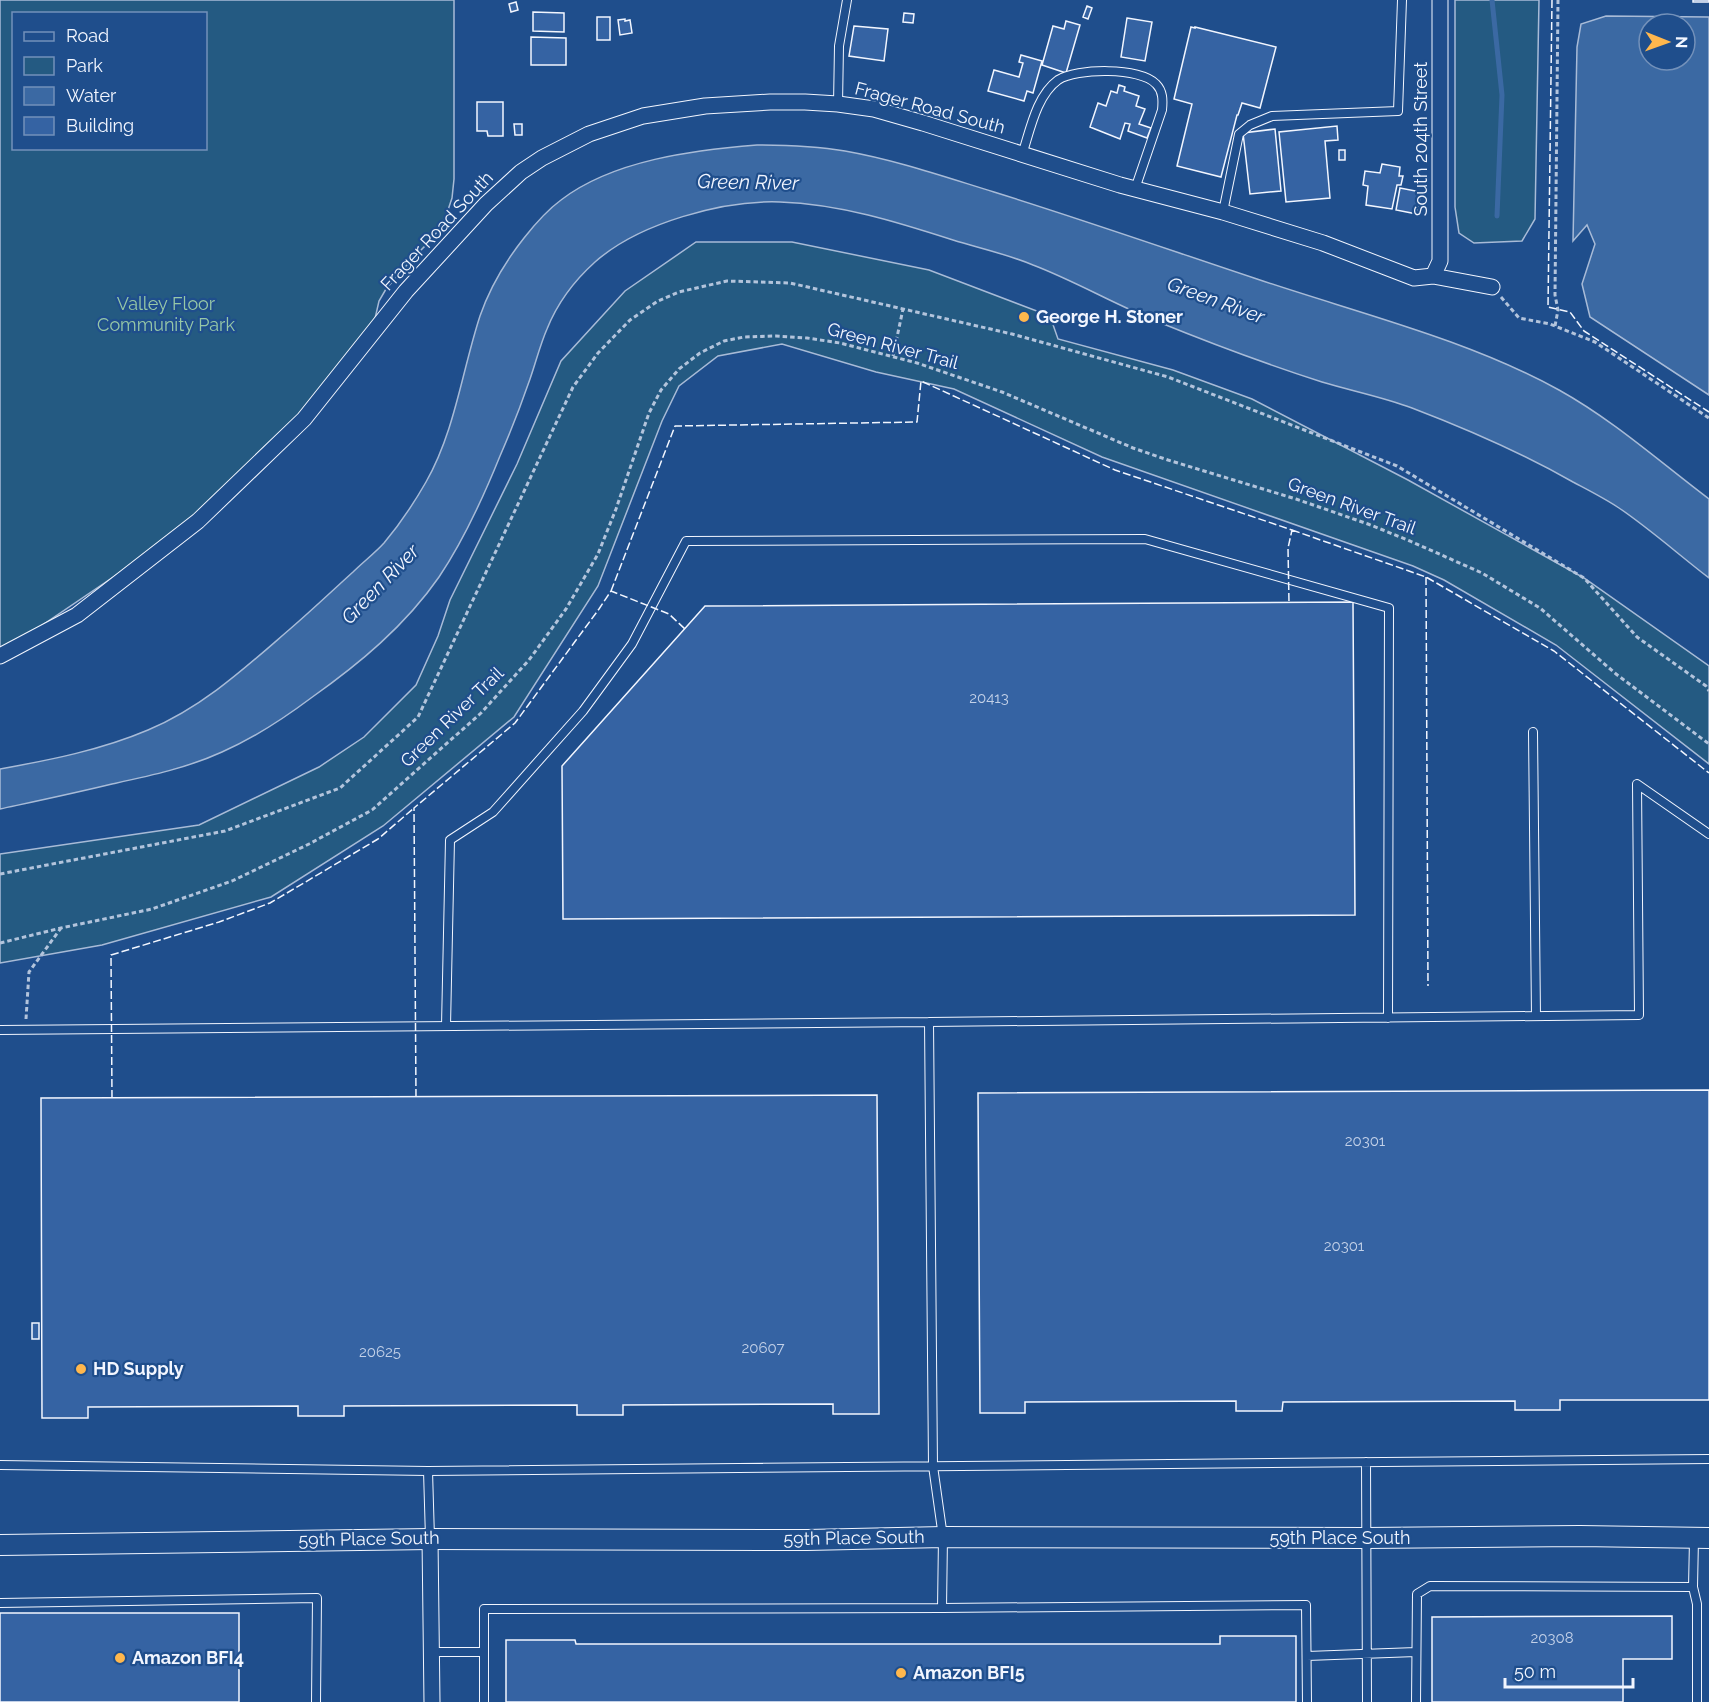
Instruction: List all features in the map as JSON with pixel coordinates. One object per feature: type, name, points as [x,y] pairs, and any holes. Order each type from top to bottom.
[{"type":"street","name":"South 204th Street","points":[[1433,276],[1440,261],[1440,0]]},
{"type":"street","name":"Frager Road South","points":[[0,656],[77,615],[198,521],[304,419],[406,291],[486,204],[521,172],[542,158],[589,134],[643,116],[738,103],[805,102],[838,104],[874,110],[1323,243],[1414,278],[1433,276],[1492,287]]},
{"type":"street","name":"59th Place South","points":[[0,1545],[430,1539],[807,1540],[943,1537],[1580,1536],[1701,1538]]},
{"type":"street","points":[[430,1539],[432,1702]]},
{"type":"lane","points":[[838,104],[839,46],[847,0]]},
{"type":"lane","points":[[1223,212],[1239,134],[1250,125],[1272,116],[1398,111],[1402,0]]},
{"type":"lane","points":[[1022,155],[1038,107],[1057,81],[1073,73],[1090,71],[1146,76],[1157,84],[1163,96],[1162,110],[1135,189]]},
{"type":"lane","points":[[446,1026],[450,840],[493,812],[583,711],[632,644],[686,541],[1145,539],[1389,608],[1388,1018]]},
{"type":"lane","points":[[1533,732],[1536,1016]]},
{"type":"lane","points":[[0,1030],[1639,1015],[1637,784],[1709,834]]},
{"type":"lane","points":[[929,1022],[933,1466],[943,1537],[942,1608]]},
{"type":"lane","points":[[0,1465],[428,1471],[1709,1460]]},
{"type":"lane","points":[[1366,1462],[1367,1702]]},
{"type":"lane","points":[[428,1471],[430,1539]]},
{"type":"lane","points":[[1697,1702],[1697,1604],[1693,1587],[1701,1538]]},
{"type":"lane","points":[[1416,1702],[1417,1594],[1430,1586],[1693,1587]]},
{"type":"lane","points":[[0,1603],[316,1598],[316,1702]]},
{"type":"lane","points":[[484,1702],[484,1608],[1306,1605],[1307,1702]]},
{"type":"lane","points":[[432,1652],[484,1652]]},
{"type":"lane","points":[[1307,1656],[1416,1652]]},
{"type":"path","points":[[1556,326],[1558,310],[1555,295],[1558,0]]},
{"type":"path","points":[[1492,287],[1520,318],[1556,326],[1595,342],[1709,418]]},
{"type":"path","points":[[893,356],[903,309]]},
{"type":"path","name":"Green River Trail","points":[[0,943],[152,909],[232,881],[309,844],[372,810],[481,713],[528,660],[566,609],[598,554],[661,390],[679,369],[700,353],[724,341],[744,337],[807,338],[840,343],[893,356],[1002,392],[1142,451],[1296,499],[1368,524],[1449,557],[1511,589],[1540,608],[1616,674],[1709,744]]},
{"type":"path","points":[[25,1030],[29,972],[61,928]]},
{"type":"green space","name":"Valley Floor Community Park","points":[[0,0],[454,0],[454,179],[452,198],[445,219],[433,238],[386,289],[379,301],[374,323],[305,409],[213,502],[156,548],[35,630],[0,648]]},
{"type":"green space","points":[[1455,0],[1539,0],[1535,219],[1522,241],[1474,243],[1459,233],[1455,207]]},
{"type":"green space","points":[[696,242],[792,242],[929,270],[1050,316],[1058,339],[1173,370],[1252,399],[1408,480],[1584,578],[1709,666],[1709,764],[1556,645],[1444,580],[1413,566],[1102,457],[954,389],[876,372],[782,344],[718,356],[679,386],[662,421],[598,586],[514,717],[383,826],[271,897],[102,945],[0,963],[0,854],[199,825],[319,767],[364,737],[416,685],[438,636],[450,600],[517,464],[561,361],[625,291]]},
{"type":"water","points":[[1606,16],[1637,16],[1637,72],[1697,72],[1697,17],[1709,17],[1709,395],[1590,317],[1582,284],[1595,244],[1587,225],[1573,241],[1577,47],[1581,24]]},
{"type":"water","name":"Green River","points":[[757,145],[834,149],[920,169],[1410,328],[1524,372],[1598,414],[1709,499],[1709,578],[1642,525],[1602,497],[1514,451],[1412,408],[1259,361],[1156,321],[1064,278],[1003,254],[868,215],[824,206],[780,202],[733,205],[683,217],[634,236],[613,248],[580,277],[551,320],[508,437],[465,534],[426,595],[364,658],[279,721],[234,747],[209,758],[154,775],[0,809],[0,769],[94,749],[148,730],[187,710],[257,658],[384,543],[412,506],[436,462],[451,422],[480,316],[493,285],[517,247],[550,209],[582,186],[629,166],[681,154]]},
{"type":"building","points":[[1693,0],[1709,0],[1709,2],[1693,2]]},
{"type":"building","points":[[516,2],[518,10],[511,12],[509,4]]},
{"type":"building","points":[[1087,6],[1092,8],[1088,19],[1083,17]]},
{"type":"building","points":[[533,12],[564,13],[564,32],[533,31]]},
{"type":"building","points":[[904,13],[914,14],[913,23],[903,22]]},
{"type":"building","points":[[597,17],[610,17],[610,40],[597,40]]},
{"type":"building","points":[[1127,18],[1152,22],[1145,61],[1121,57]]},
{"type":"building","points":[[625,19],[625,21],[630,20],[632,33],[620,35],[618,20]]},
{"type":"building","points":[[1066,21],[1080,25],[1066,73],[1042,65],[1053,26],[1064,29]]},
{"type":"building","points":[[854,26],[888,29],[884,61],[849,56]]},
{"type":"building","points":[[1191,27],[1276,47],[1260,108],[1242,103],[1221,177],[1177,166],[1192,104],[1174,99]]},
{"type":"building","points":[[531,37],[566,38],[566,65],[531,65]]},
{"type":"building","points":[[1021,55],[1042,61],[1033,93],[1027,91],[1024,101],[988,91],[994,70],[1019,77],[1023,63],[1019,62]]},
{"type":"building","points":[[1119,85],[1125,87],[1124,91],[1139,96],[1136,106],[1145,109],[1139,124],[1151,128],[1147,138],[1128,131],[1130,124],[1125,123],[1120,139],[1090,127],[1098,103],[1106,106],[1111,91],[1117,93]]},
{"type":"building","points":[[477,102],[503,102],[503,136],[488,136],[487,131],[477,131]]},
{"type":"building","points":[[514,124],[522,124],[522,135],[515,135]]},
{"type":"building","points":[[1337,126],[1338,140],[1325,141],[1330,198],[1286,202],[1279,132]]},
{"type":"building","points":[[1275,129],[1281,191],[1250,194],[1243,133]]},
{"type":"building","points":[[1339,150],[1345,150],[1345,160],[1339,160]]},
{"type":"building","points":[[1382,164],[1400,167],[1399,176],[1403,176],[1401,185],[1397,185],[1392,209],[1366,205],[1368,186],[1363,185],[1365,171],[1380,173]]},
{"type":"building","points":[[1400,188],[1421,192],[1417,214],[1396,210]]},
{"type":"building","points":[[1353,602],[1355,915],[563,919],[562,766],[705,606]]},
{"type":"building","points":[[1709,1090],[1709,1400],[1560,1400],[1560,1410],[1515,1410],[1515,1401],[1283,1402],[1282,1411],[1236,1411],[1236,1401],[1025,1402],[1025,1413],[980,1413],[978,1093]]},
{"type":"building","points":[[877,1095],[879,1414],[833,1414],[833,1404],[623,1405],[623,1415],[577,1415],[577,1405],[344,1406],[344,1416],[298,1416],[298,1406],[88,1407],[88,1418],[42,1418],[41,1098]]},
{"type":"building","points":[[32,1323],[39,1323],[39,1339],[32,1339]]},
{"type":"building","name":"Amazon BFI4","points":[[0,1613],[239,1613],[239,1702],[0,1702]]},
{"type":"building","points":[[1672,1616],[1672,1659],[1623,1659],[1623,1702],[1432,1702],[1432,1617]]},
{"type":"building","name":"Amazon BFI5","points":[[1220,1636],[1296,1636],[1296,1702],[506,1702],[506,1640],[575,1640],[576,1644],[1220,1644]]},
{"type":"waterway","points":[[1492,0],[1502,95],[1497,216]]},
{"type":"fence","points":[[1552,0],[1548,307],[1570,312],[1584,331],[1709,412]]},
{"type":"fence","points":[[611,591],[675,426],[917,422],[921,381],[1115,470],[1292,530],[1288,548],[1289,603]]},
{"type":"fence","points":[[1292,530],[1426,577],[1554,651],[1709,773]]},
{"type":"fence","points":[[1426,577],[1428,986]]},
{"type":"fence","points":[[416,1097],[414,808],[515,723],[611,591],[669,614],[685,629]]},
{"type":"fence","points":[[112,1098],[111,955],[219,922],[270,903],[378,839],[414,808]]},
{"type":"place","name":"George H. Stoner","points":[[1024,317]]},
{"type":"place","name":"HD Supply","points":[[81,1369]]},
{"type":"place","name":"Amazon BFI4","points":[[120,1658]]},
{"type":"place","name":"Amazon BFI5","points":[[901,1673]]}]
